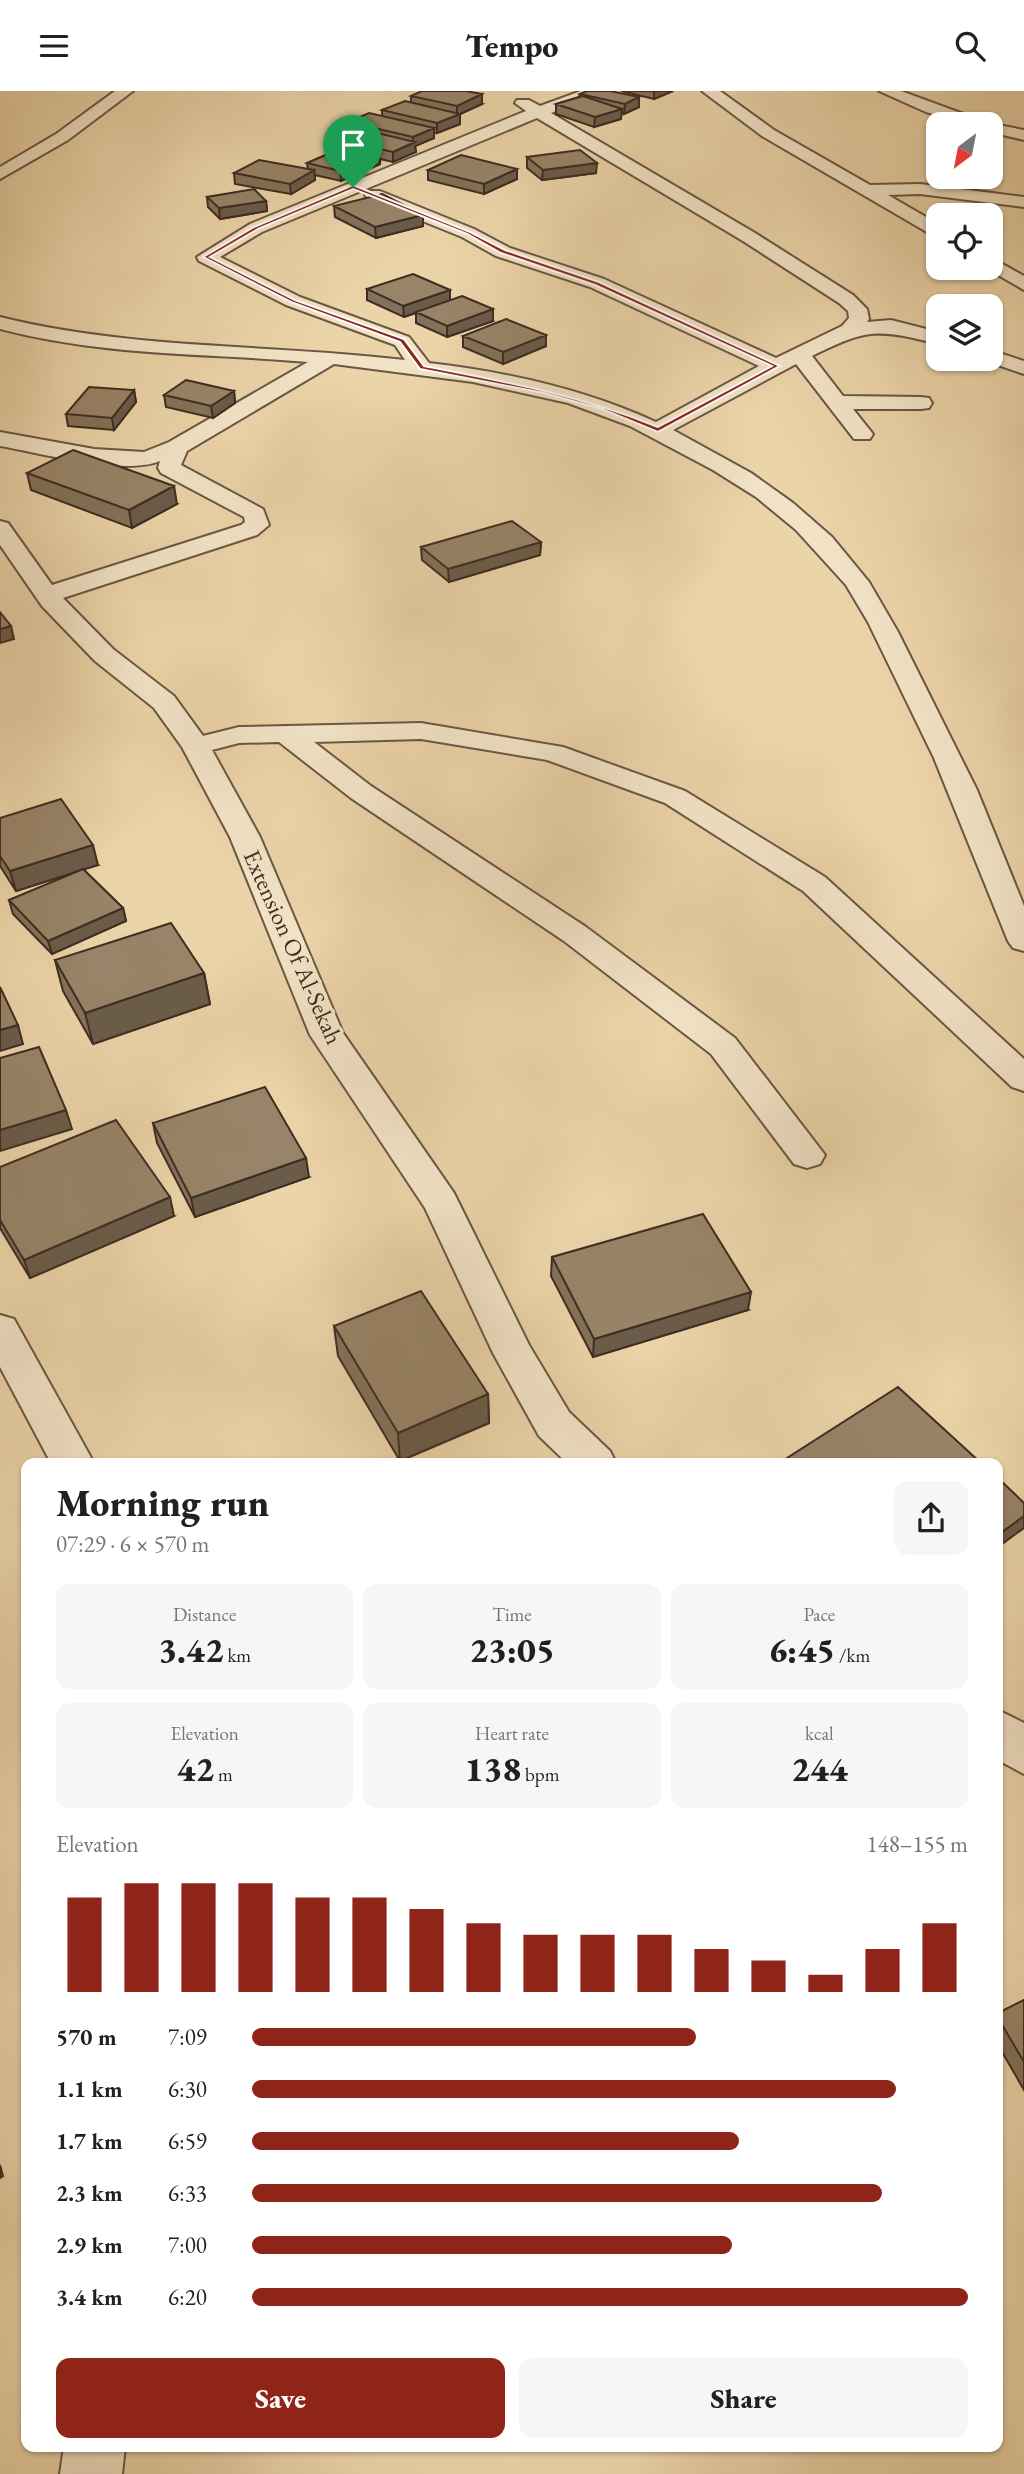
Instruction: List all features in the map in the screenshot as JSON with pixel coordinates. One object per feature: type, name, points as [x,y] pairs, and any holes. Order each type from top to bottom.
[{"type":"street","points":[[0,174],[62,137],[125,91]]},
{"type":"street","points":[[520,91],[520,99],[536,113],[749,237],[846,299],[857,309],[859,319],[849,330]]},
{"type":"street","points":[[422,367],[402,341],[293,301],[206,257],[256,228],[596,91]]},
{"type":"street","points":[[710,91],[768,133],[926,224]]},
{"type":"street","points":[[887,91],[942,112]]},
{"type":"street","points":[[1003,130],[1024,135]]},
{"type":"street","points":[[353,187],[468,233],[503,251],[597,283],[777,366]]},
{"type":"street","points":[[865,190],[920,189],[1024,202]]},
{"type":"street","points":[[1003,271],[1024,283]]},
{"type":"street","points":[[0,323],[39,333],[92,341],[422,367],[545,391],[605,408],[658,430],[744,479],[781,504],[844,567],[870,601],[952,767],[1020,926]]},
{"type":"street","points":[[658,430],[849,330],[870,326],[891,327],[926,335]]},
{"type":"street","points":[[800,355],[862,434]]},
{"type":"street","points":[[0,439],[94,456],[146,460],[177,447],[330,358]]},
{"type":"street","points":[[1003,361],[1024,368]]},
{"type":"street","points":[[837,402],[921,403]]},
{"type":"street","points":[[48,595],[249,530],[257,524],[255,514],[169,468],[177,447]]},
{"type":"street","name":"Extension Of Al-Sekah","points":[[0,528],[48,595],[104,655],[164,702],[196,746],[245,837],[327,1034],[440,1203],[513,1353],[554,1424],[590,1458]]},
{"type":"street","points":[[196,746],[239,735],[421,731],[554,753],[675,797],[814,884],[1024,1079]]},
{"type":"street","points":[[286,734],[361,792],[575,934],[723,1046],[807,1155]]},
{"type":"street","points":[[0,1330],[70,1458]]},
{"type":"street","points":[[1003,1736],[1024,1751]]},
{"type":"street","points":[[92,2474],[94,2452]]},
{"type":"building","points":[[422,91],[466,91],[482,94],[457,106],[411,96]]},
{"type":"building","points":[[587,91],[610,91],[639,97],[625,104],[580,94]]},
{"type":"building","points":[[583,96],[622,109],[595,117],[556,104]]},
{"type":"building","points":[[405,101],[460,114],[437,123],[382,110]]},
{"type":"building","points":[[369,113],[434,128],[413,137],[348,122]]},
{"type":"building","points":[[356,128],[415,142],[393,152],[333,138]]},
{"type":"building","points":[[347,146],[380,154],[340,171],[307,163]]},
{"type":"building","points":[[580,150],[597,163],[543,170],[527,157]]},
{"type":"building","points":[[461,155],[517,169],[484,184],[428,170]]},
{"type":"building","points":[[259,160],[314,170],[290,184],[234,173]]},
{"type":"building","points":[[254,189],[266,201],[219,208],[207,197]]},
{"type":"building","points":[[382,194],[423,215],[375,227],[334,206]]},
{"type":"building","points":[[413,274],[450,290],[403,306],[367,289]]},
{"type":"building","points":[[462,296],[493,309],[447,326],[416,312]]},
{"type":"building","points":[[506,319],[546,335],[503,352],[463,336]]},
{"type":"building","points":[[186,380],[234,391],[211,406],[164,395]]},
{"type":"building","points":[[89,387],[134,390],[112,418],[66,414]]},
{"type":"building","points":[[73,450],[174,486],[129,510],[27,473]]},
{"type":"building","points":[[512,521],[541,542],[448,569],[421,547]]},
{"type":"building","points":[[0,612],[11,626],[0,629]]},
{"type":"building","points":[[61,799],[93,845],[10,871],[0,856],[0,818]]},
{"type":"building","points":[[83,869],[123,908],[48,941],[9,900]]},
{"type":"building","points":[[171,923],[204,973],[85,1013],[55,960]]},
{"type":"building","points":[[0,987],[18,1025],[0,1030]]},
{"type":"building","points":[[39,1047],[66,1110],[0,1130],[0,1058]]},
{"type":"building","points":[[265,1087],[306,1158],[191,1198],[153,1123]]},
{"type":"building","points":[[116,1120],[170,1197],[24,1260],[0,1220],[0,1167]]},
{"type":"building","points":[[703,1214],[751,1292],[594,1339],[552,1257]]},
{"type":"building","points":[[421,1291],[488,1394],[398,1433],[334,1326]]},
{"type":"building","points":[[898,1387],[976,1458],[787,1458]]},
{"type":"building","points":[[1003,1483],[1024,1503],[1024,1516],[1003,1531]]},
{"type":"building","points":[[1024,2000],[1024,2062],[1003,2026],[1003,2010]]},
{"type":"route","points":[[353,187],[468,233],[503,251],[597,283],[777,366],[748,379],[658,430],[605,408],[545,391],[422,367],[402,341],[293,301],[206,257],[256,228],[353,187]]}]
